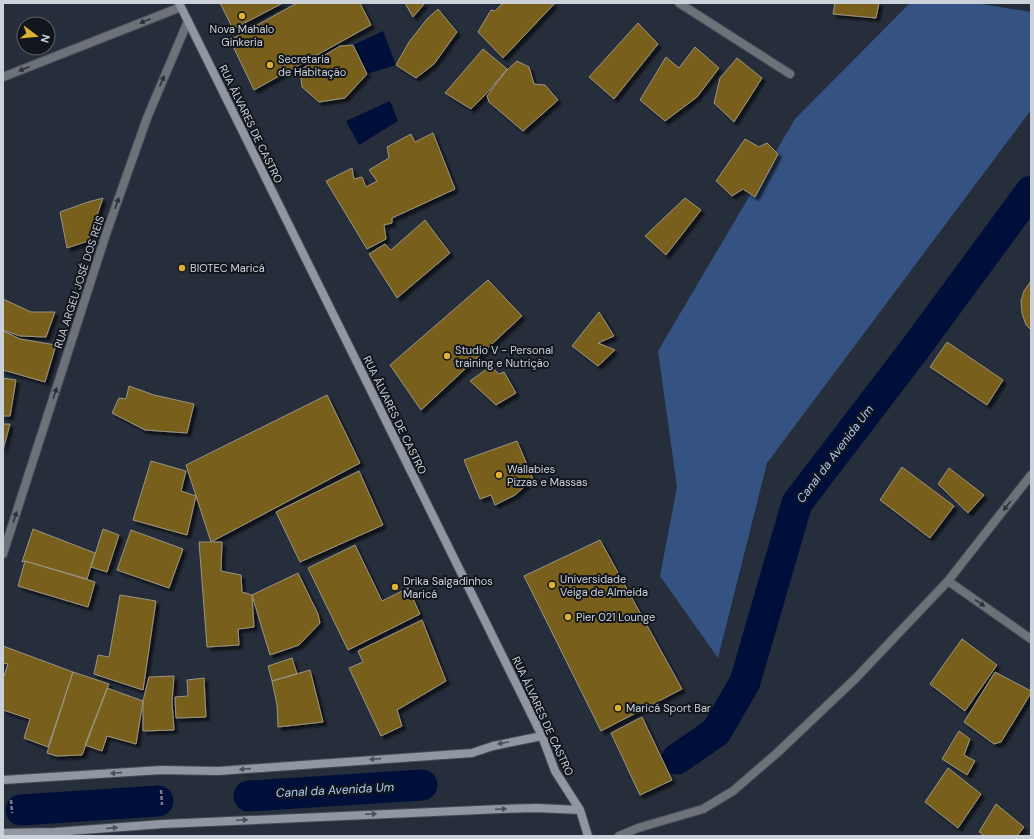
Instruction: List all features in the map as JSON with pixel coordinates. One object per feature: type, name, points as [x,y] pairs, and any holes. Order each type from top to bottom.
[{"type":"street","points":[[679,3],[790,74]]},
{"type":"street","points":[[3,77],[180,5]]},
{"type":"street","name":"RUA ÁLVARES DE CASTRO","points":[[180,5],[542,736],[555,771],[580,810],[588,836]]},
{"type":"street","name":"RUA ARGEU JOSÉ DOS REIS","points":[[3,554],[106,234],[147,118],[188,21]]},
{"type":"street","points":[[619,836],[638,828],[703,809],[733,791],[777,753],[855,679],[948,581],[1031,475]]},
{"type":"street","points":[[948,581],[1031,639]]},
{"type":"street","points":[[3,780],[161,770],[218,772],[472,753],[492,746],[542,736]]},
{"type":"street","points":[[3,833],[55,832],[163,824],[501,808],[580,810]]},
{"type":"path","points":[[161,787],[162,806]]},
{"type":"path","points":[[10,798],[13,819]]},
{"type":"shaded area","points":[[910,3],[975,3],[1031,12],[1031,110],[767,463],[718,658],[660,576],[677,487],[658,351],[795,119]]},
{"type":"shaded area","points":[[383,31],[396,65],[367,74],[353,45]]},
{"type":"shaded area","points":[[390,101],[398,121],[359,145],[346,121]]},
{"type":"building","name":"Nova Mahalo Ginkeria","points":[[220,3],[283,3],[233,29]]},
{"type":"building","name":"Secretaria de Habitação","points":[[297,3],[360,3],[371,25],[254,90],[230,40]]},
{"type":"building","points":[[405,3],[425,3],[413,17]]},
{"type":"building","points":[[503,3],[555,3],[503,58],[478,32],[491,10],[495,11]]},
{"type":"building","points":[[835,3],[879,3],[876,18],[833,14]]},
{"type":"building","points":[[438,9],[457,32],[434,64],[416,78],[396,65],[409,42],[427,19]]},
{"type":"building","points":[[638,23],[658,44],[614,99],[589,77]]},
{"type":"building","points":[[353,45],[367,74],[345,98],[319,102],[302,87],[300,70],[340,46]]},
{"type":"building","points":[[695,47],[719,68],[697,97],[665,121],[640,100],[666,57],[679,68]]},
{"type":"building","points":[[483,49],[507,69],[489,91],[471,109],[445,93]]},
{"type":"building","points":[[737,58],[762,78],[734,122],[714,103],[720,78]]},
{"type":"building","points":[[517,61],[529,67],[534,84],[545,85],[558,100],[523,131],[489,102],[487,96],[507,70]]},
{"type":"building","points":[[433,133],[455,189],[392,218],[392,223],[384,225],[386,239],[367,249],[326,181],[352,168],[354,179],[362,177],[366,187],[377,181],[369,170],[389,158],[387,147],[411,134],[415,142]]},
{"type":"building","points":[[745,139],[759,147],[767,143],[778,154],[755,197],[743,189],[732,196],[716,181]]},
{"type":"building","points":[[103,198],[88,241],[67,248],[60,212]]},
{"type":"building","points":[[685,198],[701,210],[666,255],[645,236]]},
{"type":"building","points":[[425,220],[450,253],[397,298],[369,254],[385,244],[391,250]]},
{"type":"building","points":[[488,280],[522,316],[421,410],[390,365]]},
{"type":"building","points":[[1031,281],[1031,330],[1026,325],[1022,313],[1021,301],[1024,291]]},
{"type":"building","points":[[3,299],[31,312],[55,312],[46,337],[20,336],[3,330]]},
{"type":"building","points":[[599,312],[614,336],[598,343],[615,350],[598,366],[572,346]]},
{"type":"building","points":[[3,331],[20,339],[56,345],[45,382],[3,370]]},
{"type":"building","points":[[947,342],[1003,380],[987,405],[930,367]]},
{"type":"building","points":[[491,366],[499,374],[504,372],[516,393],[496,405],[470,381]]},
{"type":"building","points":[[3,378],[16,380],[10,416],[3,416]]},
{"type":"building","points":[[129,386],[154,395],[194,404],[187,433],[145,430],[112,413],[119,398],[126,399]]},
{"type":"building","points":[[327,395],[360,463],[211,542],[186,465]]},
{"type":"building","points":[[3,424],[10,424],[3,450]]},
{"type":"building","points":[[517,441],[533,479],[515,495],[495,505],[491,495],[480,499],[464,460]]},
{"type":"building","points":[[151,461],[186,471],[181,491],[196,496],[187,535],[133,520]]},
{"type":"building","points":[[902,467],[954,506],[930,538],[880,500]]},
{"type":"building","points":[[949,468],[984,495],[968,513],[938,484]]},
{"type":"building","points":[[359,471],[383,525],[300,562],[276,512]]},
{"type":"building","points":[[33,529],[95,553],[87,579],[25,561],[22,562]]},
{"type":"building","points":[[103,529],[119,535],[107,572],[91,567]]},
{"type":"building","points":[[131,530],[183,549],[169,588],[117,570]]},
{"type":"building","points":[[600,540],[682,689],[601,731],[524,576]]},
{"type":"building","points":[[199,542],[222,542],[221,571],[241,575],[242,592],[252,595],[254,627],[238,629],[239,645],[207,647]]},
{"type":"building","points":[[355,545],[382,601],[408,588],[420,614],[348,650],[308,568]]},
{"type":"building","points":[[25,561],[95,582],[88,607],[18,586]]},
{"type":"building","points":[[298,573],[318,614],[320,623],[299,645],[270,655],[252,595]]},
{"type":"building","points":[[120,595],[156,601],[143,690],[94,674],[98,655],[109,657]]},
{"type":"building","points":[[422,620],[446,681],[397,710],[402,726],[381,736],[349,668],[363,662],[358,651]]},
{"type":"building","points":[[962,639],[997,665],[965,711],[930,684]]},
{"type":"building","points":[[3,646],[73,672],[48,747],[24,738],[30,719],[3,710],[3,679],[8,664],[3,663]]},
{"type":"building","points":[[292,658],[297,674],[272,681],[268,666]]},
{"type":"building","points":[[310,670],[323,722],[278,727],[277,705],[272,681]]},
{"type":"building","points":[[73,672],[109,684],[82,755],[56,756],[47,753]]},
{"type":"building","points":[[995,672],[1031,691],[1031,693],[1001,742],[994,744],[964,722]]},
{"type":"building","points":[[174,676],[172,702],[174,730],[143,731],[143,701],[149,677]]},
{"type":"building","points":[[204,678],[206,717],[176,718],[175,697],[188,696],[187,680]]},
{"type":"building","points":[[107,688],[143,701],[136,744],[107,736],[102,751],[85,745]]},
{"type":"building","points":[[642,717],[672,780],[640,795],[611,733]]},
{"type":"building","points":[[959,731],[970,739],[964,755],[975,761],[967,775],[942,759]]},
{"type":"building","points":[[948,768],[981,794],[958,828],[925,802]]},
{"type":"building","points":[[996,804],[1024,827],[1017,836],[985,836],[979,832]]},
{"type":"waterway","name":"Canal da Avenida Um","points":[[677,759],[716,732],[745,682],[797,503],[914,350],[1031,191]]},
{"type":"waterway","name":"Canal da Avenida Um","points":[[249,796],[422,785]]},
{"type":"waterway","name":"Canal da Avenida Um","points":[[21,810],[158,801]]},
{"type":"place","name":"Nova Mahalo Ginkeria","points":[[242,16]]},
{"type":"place","name":"Secretaria de Habitação","points":[[270,65]]},
{"type":"place","name":"BIOTEC Maricá","points":[[182,268]]},
{"type":"place","name":"Studio V - Personal training e Nutrição","points":[[447,356]]},
{"type":"place","name":"Wallabies Pizzas e Massas","points":[[499,475]]},
{"type":"place","name":"Universidade Veiga de Almeida","points":[[552,585]]},
{"type":"place","name":"Drika Salgadinhos Maricá","points":[[395,587]]},
{"type":"place","name":"Pier 021 Lounge","points":[[568,617]]},
{"type":"place","name":"Maricá Sport Bar","points":[[618,708]]}]
